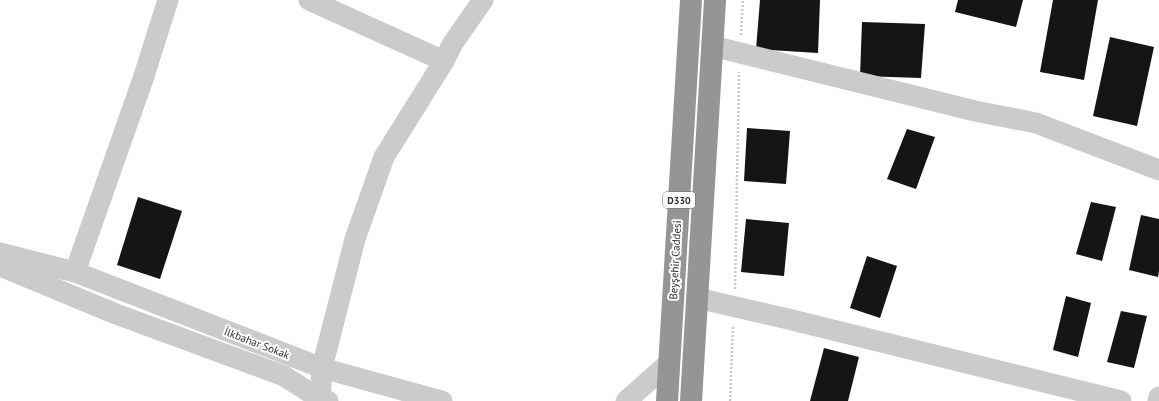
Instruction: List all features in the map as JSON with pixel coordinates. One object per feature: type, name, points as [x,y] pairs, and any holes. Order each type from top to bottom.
[{"type":"highway","name":"Beyşehir Caddesi","points":[[666,401],[691,0]]},
{"type":"highway","name":"D330","points":[[691,401],[715,0]]},
{"type":"street","points":[[75,272],[143,79],[168,0]]},
{"type":"street","points":[[309,0],[444,61]]},
{"type":"street","points":[[323,400],[322,368],[355,239],[384,157],[444,61],[453,43],[482,0]]},
{"type":"street","points":[[712,46],[975,111],[1036,123],[1159,170]]},
{"type":"street","name":"İlkbahar Sokak","points":[[0,254],[75,272],[322,368],[442,401]]},
{"type":"street","name":"İlkbahar Sokak","points":[[0,266],[116,314],[284,376],[323,400]]},
{"type":"street","points":[[697,298],[1121,401]]},
{"type":"street","points":[[626,401],[669,363]]},
{"type":"street","points":[[1158,401],[1159,397]]},
{"type":"path","points":[[730,401],[734,307],[740,53],[743,0]]},
{"type":"building","points":[[760,0],[820,0],[818,53],[756,49]]},
{"type":"building","points":[[958,0],[1023,0],[1016,27],[955,12]]},
{"type":"building","points":[[1053,0],[1098,0],[1084,80],[1040,72]]},
{"type":"building","points":[[862,22],[925,24],[921,78],[860,76]]},
{"type":"building","points":[[1110,37],[1154,47],[1137,126],[1093,116]]},
{"type":"building","points":[[747,128],[790,131],[786,184],[744,181]]},
{"type":"building","points":[[907,129],[935,137],[916,189],[887,179]]},
{"type":"building","points":[[138,197],[182,211],[160,279],[117,265]]},
{"type":"building","points":[[1091,202],[1116,207],[1102,261],[1076,254]]},
{"type":"building","points":[[1141,215],[1159,219],[1158,277],[1129,270]]},
{"type":"building","points":[[746,219],[789,223],[784,276],[741,272]]},
{"type":"building","points":[[867,256],[897,266],[880,318],[850,308]]},
{"type":"building","points":[[1066,296],[1091,303],[1078,357],[1053,350]]},
{"type":"building","points":[[1121,311],[1147,316],[1134,368],[1107,362]]},
{"type":"building","points":[[824,348],[859,357],[848,401],[810,401]]}]
